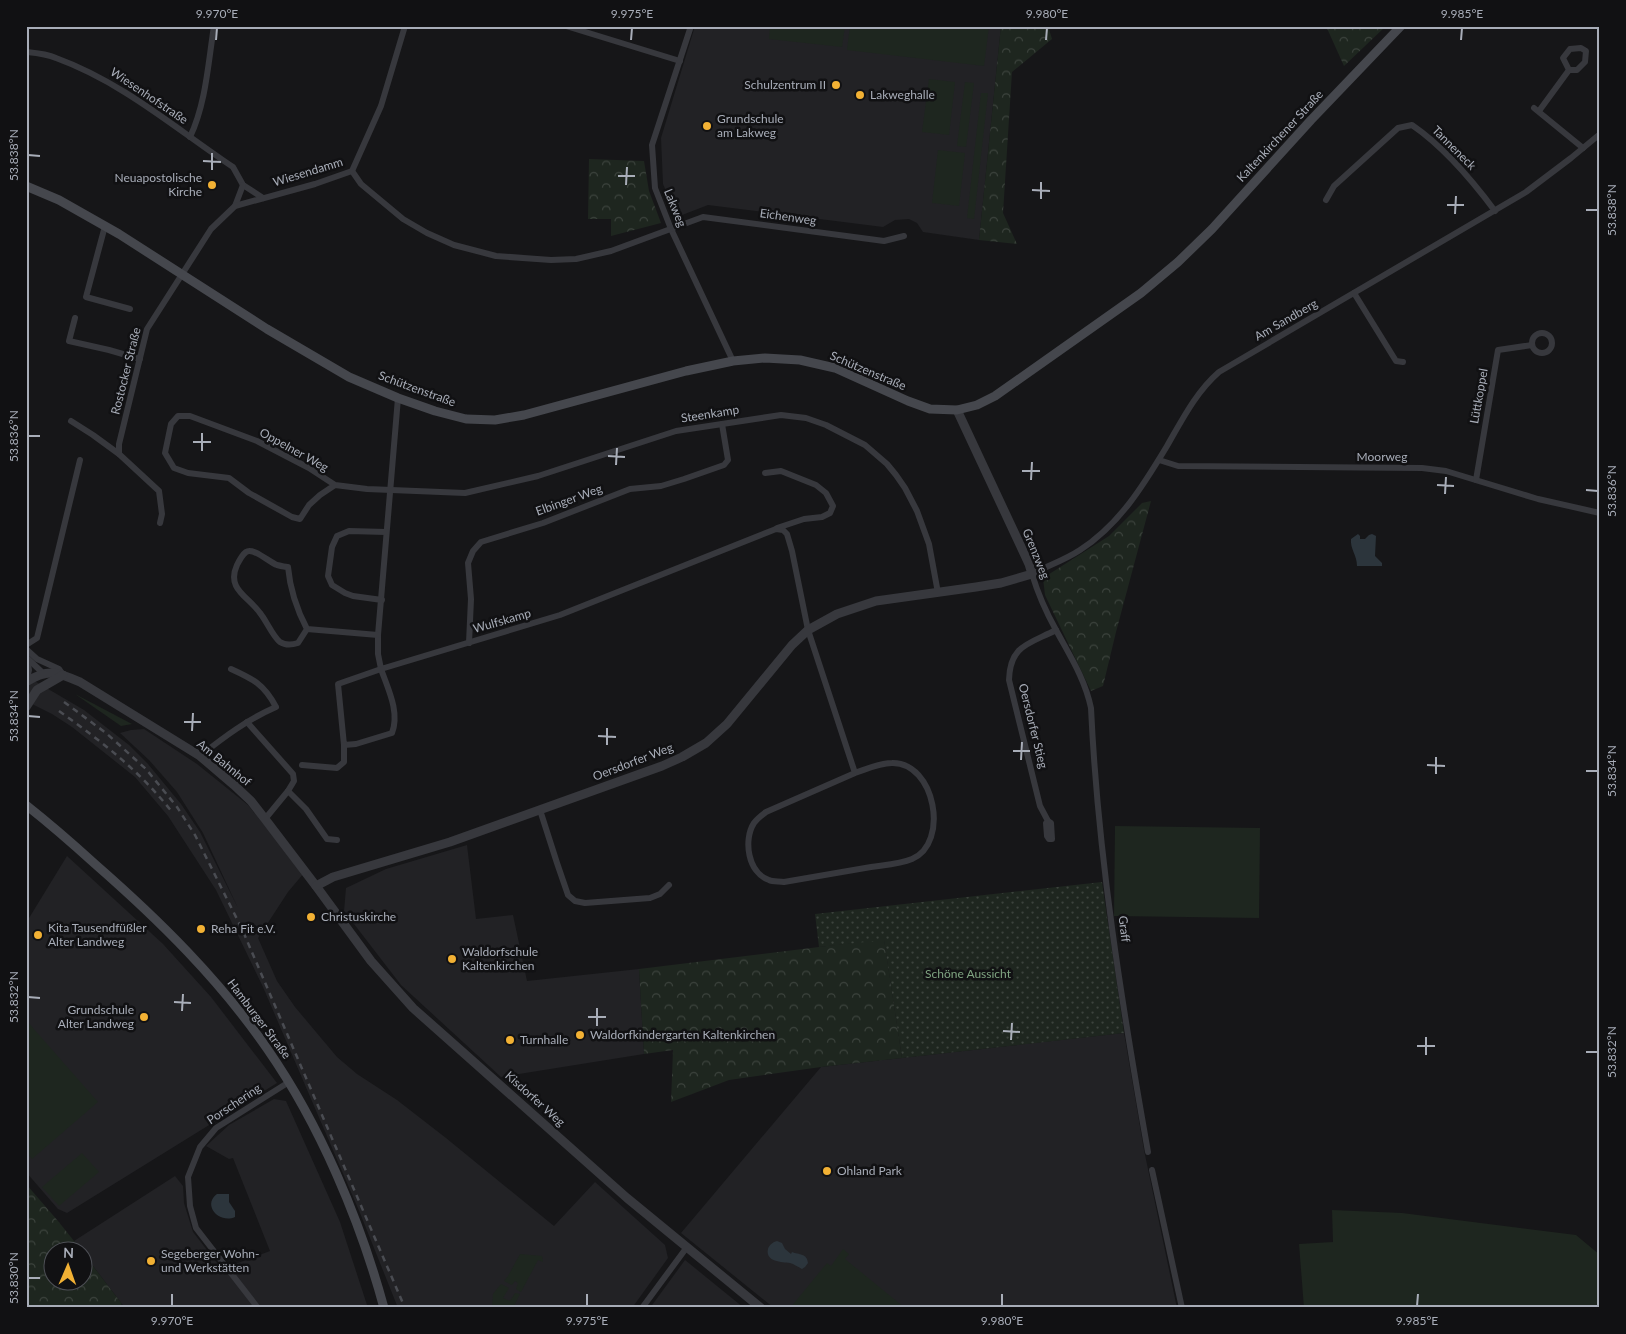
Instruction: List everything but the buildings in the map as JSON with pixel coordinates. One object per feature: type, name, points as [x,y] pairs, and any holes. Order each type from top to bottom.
[{"type":"main road","name":"Kaltenkirchener Straße","points":[[957,410],[977,405],[995,396],[1141,293],[1178,262],[1212,229],[1311,120],[1401,26]]},
{"type":"main road","name":"Schützenstraße","points":[[26,186],[61,201],[105,226],[268,329],[349,376],[398,398],[435,411],[466,419],[495,420],[524,415],[686,371],[733,361],[765,358],[800,360],[835,368],[930,410],[957,410]]},
{"type":"main road","name":"Hamburger Straße","points":[[26,805],[128,892],[181,944],[222,988],[268,1049],[289,1082],[327,1153],[356,1223],[384,1308]]},
{"type":"street","points":[[190,137],[196,124],[202,101],[214,26]]},
{"type":"street","name":"Wiesendamm","points":[[182,274],[211,228],[236,206],[315,184],[352,171],[381,106],[405,26]]},
{"type":"street","points":[[566,26],[680,61]]},
{"type":"street","name":"Lakweg","points":[[691,26],[652,145],[655,188],[671,228],[733,361]]},
{"type":"street","name":"Wiesenhofstraße","points":[[26,52],[55,57],[96,75],[129,94],[233,167],[242,186]]},
{"type":"street","points":[[1569,70],[1536,109],[1583,148]]},
{"type":"street","name":"Tanneneck","points":[[1326,200],[1334,186],[1398,128],[1412,125],[1427,135],[1466,175],[1495,211]]},
{"type":"street","name":"Am Sandberg","points":[[1032,574],[1079,551],[1120,517],[1146,481],[1196,398],[1209,381],[1219,372],[1526,192],[1600,134]]},
{"type":"street","name":"Eichenweg","points":[[352,171],[361,184],[403,219],[427,233],[454,245],[496,256],[551,260],[576,259],[611,251],[703,217],[884,241],[904,236]]},
{"type":"street","points":[[236,206],[242,186],[263,198]]},
{"type":"street","points":[[105,226],[86,298],[130,309]]},
{"type":"street","name":"Rostocker Straße","points":[[119,454],[119,444],[147,329],[182,274]]},
{"type":"street","points":[[1354,293],[1396,361],[1403,362]]},
{"type":"street","points":[[75,318],[69,341],[140,359]]},
{"type":"street","name":"Lüttkoppel","points":[[1476,480],[1498,350],[1532,345]]},
{"type":"street","points":[[302,765],[337,768],[344,762],[344,745],[356,744],[392,733],[396,724],[381,669],[378,654],[378,635],[398,398]]},
{"type":"street","name":"Grenzweg","points":[[957,410],[1029,564],[1040,598],[1088,691],[1091,708]]},
{"type":"street","name":"Steenkamp","points":[[335,485],[390,490],[465,493],[538,476],[676,431],[781,415],[806,418],[826,425],[865,445],[887,464],[906,488],[929,544],[938,593]]},
{"type":"street","name":"Oppelner Weg","points":[[178,416],[190,416],[257,441],[309,468],[335,485],[309,505],[300,519],[292,517],[250,493],[229,478],[174,468],[165,453],[171,424],[178,416]]},
{"type":"street","points":[[71,421],[119,454],[159,491],[162,514],[160,523]]},
{"type":"street","name":"Elbinger Weg","points":[[469,643],[471,599],[468,563],[473,550],[481,542],[543,522],[630,489],[661,486],[684,480],[724,465],[728,460],[722,424]]},
{"type":"street","name":"Am Bahnhof","points":[[60,677],[59,669],[37,658],[26,647],[37,638],[80,460]]},
{"type":"street","name":"Moorweg","points":[[1159,460],[1178,466],[1422,468],[1446,471],[1538,499],[1600,512]]},
{"type":"street","name":"Wulfskamp","points":[[344,745],[338,684],[381,669],[560,615],[776,528],[804,519],[822,517],[830,513],[833,506],[826,492],[781,471],[765,473]]},
{"type":"street","points":[[776,528],[783,530],[787,534],[808,630],[856,773]]},
{"type":"street","points":[[382,600],[345,594],[332,585],[328,576],[332,547],[337,536],[349,531],[386,532]]},
{"type":"street","points":[[255,552],[278,566],[288,567],[295,603],[307,629],[298,643],[287,645],[278,641],[259,612],[234,584],[233,574],[245,553],[255,552]]},
{"type":"street","name":"Oersdorfer Weg","points":[[316,886],[333,877],[450,842],[662,766],[682,757],[706,743],[728,724],[792,645],[808,630],[837,614],[868,603],[1001,583],[1032,574]]},
{"type":"street","points":[[307,629],[378,635]]},
{"type":"street","name":"Oersdorfer Stieg","points":[[1048,821],[1040,806],[1010,680],[1010,669],[1011,661],[1018,650],[1056,630]]},
{"type":"street","points":[[27,657],[41,673]]},
{"type":"street","points":[[26,682],[29,674],[27,657]]},
{"type":"street","points":[[37,658],[41,673],[38,690]]},
{"type":"street","points":[[200,756],[222,738],[259,714],[276,707],[269,693],[260,684],[231,668]]},
{"type":"street","points":[[26,682],[41,673]]},
{"type":"street","name":"Am Bahnhof","points":[[41,673],[56,673],[60,677],[80,682],[200,756],[251,801],[316,886]]},
{"type":"street","points":[[26,706],[38,690],[60,677]]},
{"type":"street","name":"Graff","points":[[1091,708],[1098,804],[1109,905],[1127,1035],[1148,1152]]},
{"type":"street","points":[[247,722],[293,774],[294,782],[265,819]]},
{"type":"street","points":[[894,763],[912,768],[924,780],[931,797],[933,814],[933,834],[926,848],[913,859],[784,882],[768,880],[756,872],[748,849],[754,823],[766,812],[856,773],[874,766],[894,763]]},
{"type":"street","points":[[288,791],[306,808],[327,839],[338,840]]},
{"type":"street","points":[[540,810],[568,895],[575,901],[585,903],[650,898],[660,894],[669,885]]},
{"type":"street","name":"Kisdorfer Weg","points":[[316,886],[371,960],[413,1008],[627,1198],[761,1308]]},
{"type":"street","name":"Porschering","points":[[258,1308],[196,1228],[190,1206],[188,1177],[200,1147],[216,1128],[289,1082]]},
{"type":"street","points":[[1152,1170],[1182,1308]]},
{"type":"street","points":[[642,1308],[687,1247]]},
{"type":"shaded area","name":"Schulzentrum II","points":[[695,26],[1001,26],[979,240],[923,232],[917,223],[909,219],[895,220],[883,227],[708,205],[677,217],[663,184],[661,138]]},
{"type":"shaded area","points":[[1358,534],[1360,539],[1365,539],[1372,534],[1376,536],[1375,556],[1382,563],[1382,566],[1357,566],[1351,539]]},
{"type":"shaded area","points":[[26,676],[84,710],[129,745],[148,764],[181,804],[200,832],[238,908],[203,833],[177,792],[149,760],[120,733],[144,729],[197,764],[248,805],[304,873],[288,892],[258,938],[277,981],[295,1007],[337,1057],[357,1074],[397,1100],[554,1226],[595,1182],[665,1245],[668,1258],[632,1308],[398,1308],[360,1213],[263,987],[216,890],[168,816],[135,777],[72,727],[26,701]]},
{"type":"shaded area","name":"Waldorfschule Kaltenkirchen","points":[[467,845],[476,919],[513,915],[527,981],[639,969],[644,1054],[501,1077],[401,985],[344,911],[346,888],[386,869]]},
{"type":"shaded area","points":[[67,856],[163,944],[211,997],[277,1083],[67,1213],[58,1209],[26,1172],[26,923]]},
{"type":"shaded area","points":[[1124,1033],[1144,1150],[1177,1308],[774,1308],[681,1233],[821,1067]]},
{"type":"shaded area","points":[[274,1099],[286,1101],[340,1222],[368,1308],[125,1308],[92,1265],[92,1242],[74,1241],[175,1176],[183,1186],[184,1203],[193,1232],[224,1272],[230,1266],[270,1251],[233,1158],[229,1159],[206,1146],[229,1125]]},
{"type":"shaded area","points":[[217,1194],[229,1194],[229,1202],[235,1211],[235,1217],[223,1218],[214,1212],[211,1203]]},
{"type":"shaded area","points":[[777,1241],[782,1243],[791,1254],[792,1252],[806,1257],[808,1263],[805,1267],[802,1269],[792,1263],[779,1262],[769,1257],[769,1246]]},
{"type":"shaded area","points":[[685,1260],[744,1308],[650,1308]]},
{"type":"green space","points":[[770,26],[845,26],[842,47],[769,39]]},
{"type":"green space","points":[[850,26],[989,26],[984,66],[847,50]]},
{"type":"green space","points":[[1001,26],[1048,26],[1052,39],[1012,72],[1003,213],[1017,244],[979,240]]},
{"type":"green space","points":[[1326,26],[1386,26],[1344,66]]},
{"type":"green space","points":[[929,79],[955,82],[949,135],[922,132]]},
{"type":"green space","points":[[965,82],[974,83],[966,147],[957,146]]},
{"type":"green space","points":[[981,93],[988,93],[974,219],[967,218]]},
{"type":"green space","points":[[938,150],[965,153],[959,206],[932,203]]},
{"type":"green space","points":[[589,159],[644,161],[649,191],[661,223],[611,236],[611,219],[588,219]]},
{"type":"green space","points":[[1151,501],[1103,686],[1091,691],[1045,595],[1043,578],[1109,536],[1142,503]]},
{"type":"green space","points":[[75,694],[132,724],[121,726]]},
{"type":"green space","points":[[1115,826],[1260,828],[1259,918],[1114,916]]},
{"type":"green space","name":"Schöne Aussicht","points":[[1102,882],[1124,1033],[902,1058],[884,940],[819,947],[815,914]]},
{"type":"green space","points":[[884,939],[902,1058],[729,1080],[671,1102],[673,1050],[644,1054],[639,969]]},
{"type":"green space","points":[[26,1020],[98,1102],[32,1159],[26,1152]]},
{"type":"green space","points":[[82,1153],[99,1172],[59,1206],[42,1187]]},
{"type":"green space","points":[[26,1184],[75,1242],[42,1242],[42,1292],[92,1292],[92,1265],[122,1304],[118,1308],[26,1308]]},
{"type":"green space","points":[[1332,1210],[1402,1213],[1576,1235],[1600,1255],[1600,1308],[1304,1308],[1299,1244],[1333,1242]]},
{"type":"green space","points":[[843,1249],[849,1254],[845,1259],[905,1308],[790,1308],[827,1263],[831,1266]]},
{"type":"green space","points":[[520,1254],[542,1256],[543,1262],[538,1260],[521,1292],[516,1289],[518,1283],[515,1281],[512,1285],[504,1281]]},
{"type":"green space","points":[[501,1284],[509,1288],[503,1298],[510,1301],[515,1293],[520,1294],[513,1308],[492,1308],[493,1294]]},
{"type":"railway","points":[[64,702],[106,733],[146,769],[177,807],[195,835],[242,929],[405,1308]]},
{"type":"railway","points":[[59,711],[119,757],[147,783],[172,812]]},
{"type":"place","name":"Schulzentrum II","points":[[836,85]]},
{"type":"place","name":"Lakweghalle","points":[[860,95]]},
{"type":"place","name":"Grundschule am Lakweg","points":[[707,126]]},
{"type":"place","name":"Neuapostolische Kirche","points":[[212,185]]},
{"type":"place","name":"Christuskirche","points":[[311,917]]},
{"type":"place","name":"Reha Fit e.V.","points":[[201,929]]},
{"type":"place","name":"Kita Tausendfüßler Alter Landweg","points":[[38,935]]},
{"type":"place","name":"Waldorfschule Kaltenkirchen","points":[[452,959]]},
{"type":"place","name":"Grundschule Alter Landweg","points":[[144,1017]]},
{"type":"place","name":"Waldorfkindergarten Kaltenkirchen","points":[[580,1035]]},
{"type":"place","name":"Turnhalle","points":[[510,1040]]},
{"type":"place","name":"Ohland Park","points":[[827,1171]]},
{"type":"place","name":"Segeberger Wohn- und Werkstätten","points":[[151,1261]]}]
